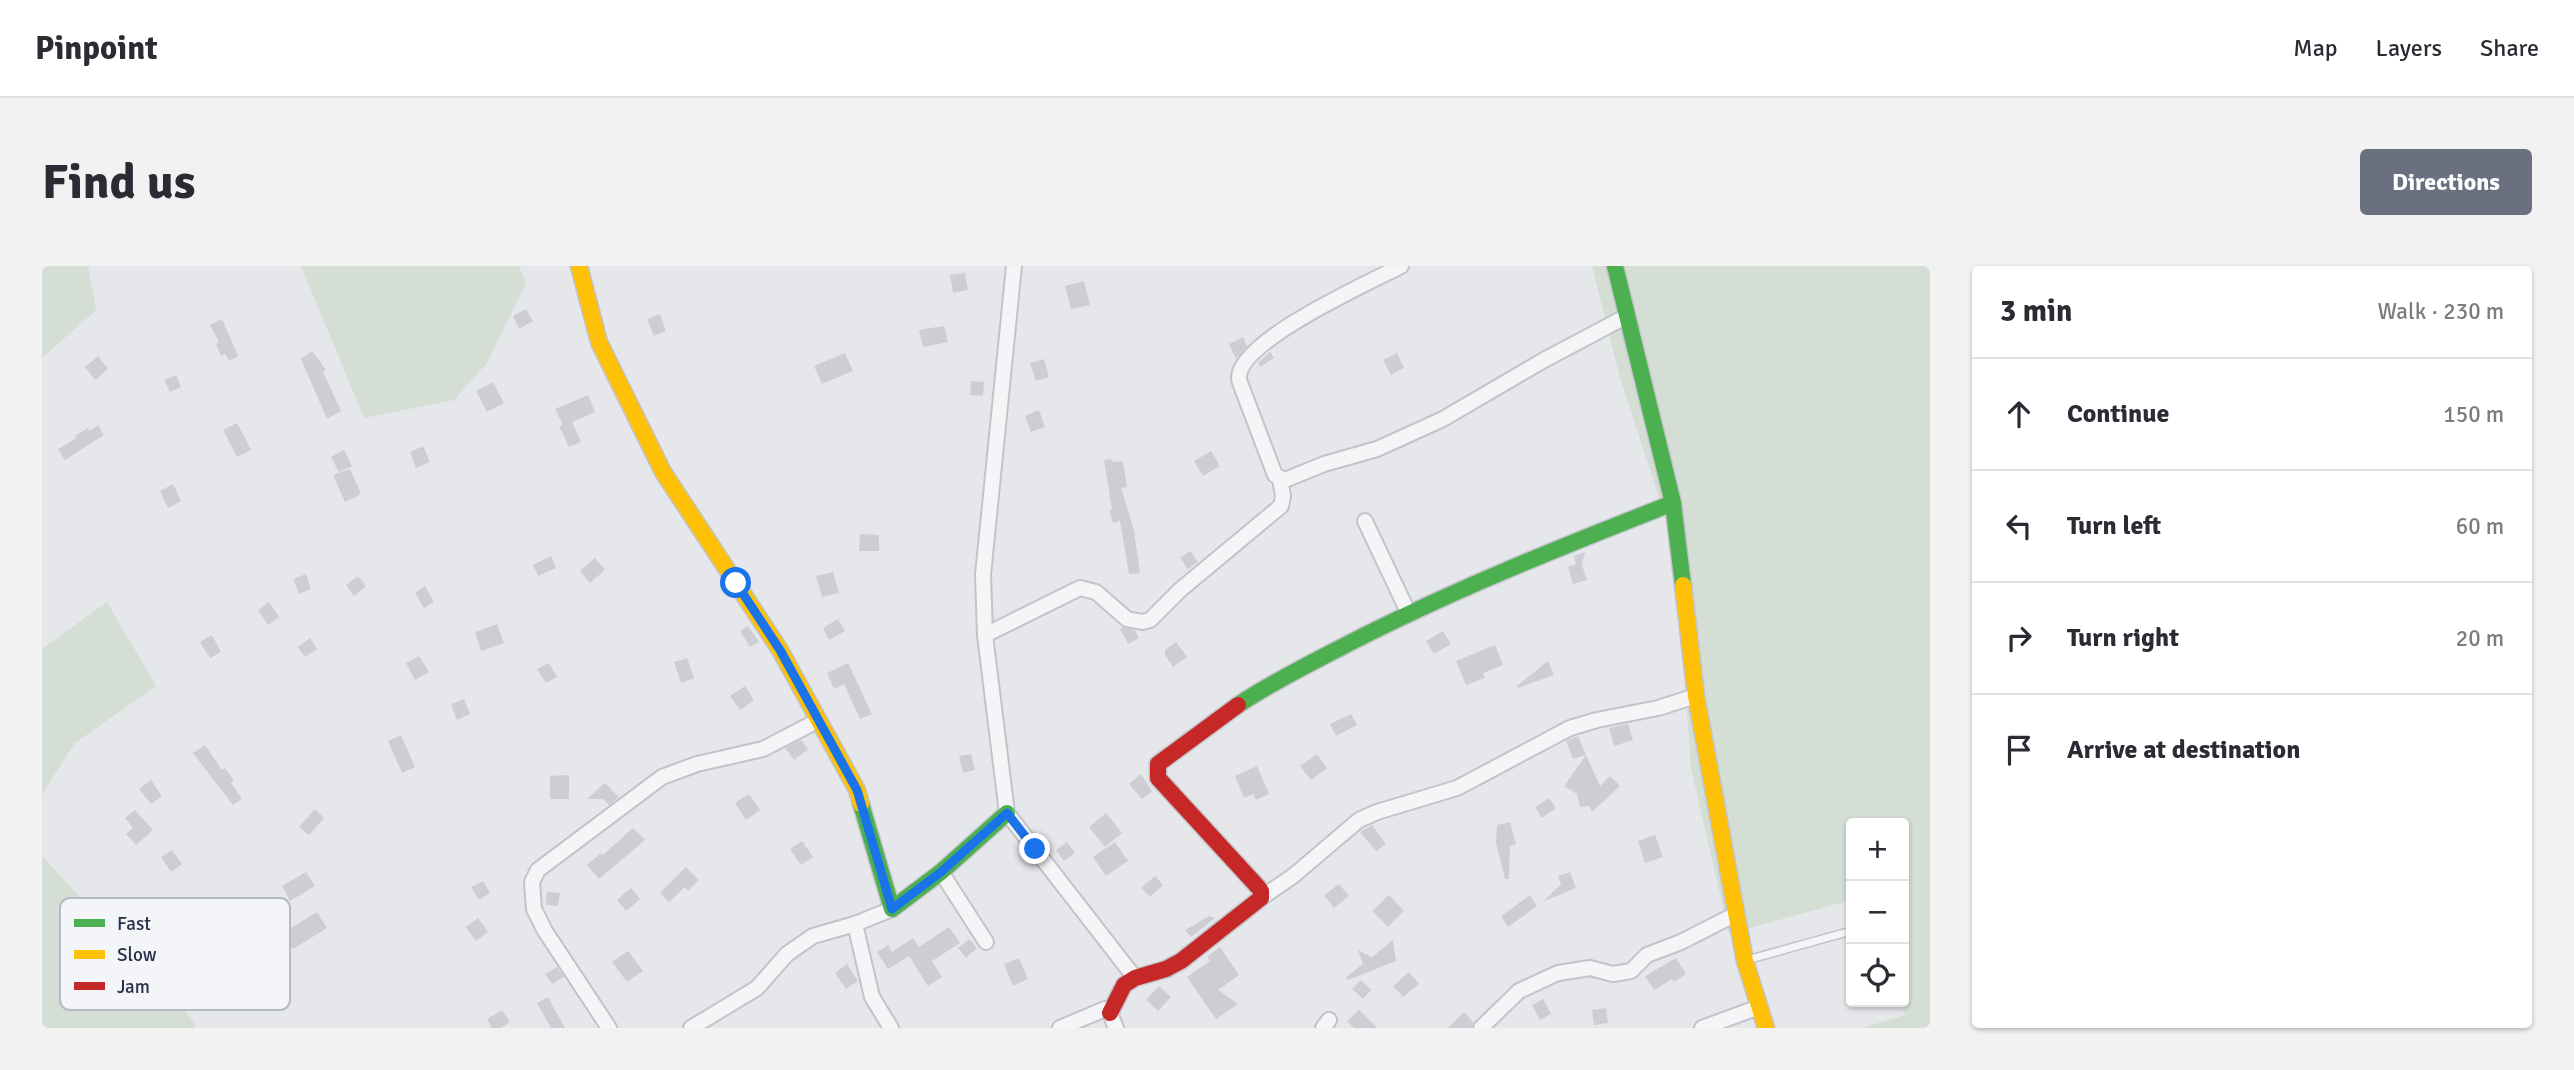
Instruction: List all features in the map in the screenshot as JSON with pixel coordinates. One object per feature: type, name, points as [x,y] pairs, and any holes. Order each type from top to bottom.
[{"type":"street","points":[[579,266],[599,342],[663,472],[780,650],[857,790],[892,909]]},
{"type":"street","points":[[1014,266],[983,575],[985,635],[1007,813],[1135,978]]},
{"type":"street","points":[[985,635],[1080,588],[1096,592],[1127,619],[1142,622],[1150,620],[1180,590],[1281,506],[1283,496],[1280,480],[1242,388],[1239,376],[1243,366],[1257,347],[1278,331],[1401,266]]},
{"type":"street","points":[[1615,266],[1673,503],[1696,696],[1745,961],[1766,1028]]},
{"type":"street","points":[[1280,480],[1377,449],[1443,419],[1544,360],[1627,316]]},
{"type":"street","points":[[1261,898],[1258,887],[1158,778],[1158,764],[1262,689],[1408,612],[1508,568],[1673,503]]},
{"type":"street","points":[[1365,521],[1408,612]]},
{"type":"street","points":[[1113,1020],[1119,993],[1124,985],[1135,978],[1166,969],[1181,961],[1293,876],[1359,820],[1457,788],[1570,728],[1658,708],[1696,696]]},
{"type":"street","points":[[609,1028],[545,931],[534,909],[532,882],[538,870],[662,777],[697,764],[762,749],[818,720]]},
{"type":"street","points":[[691,1028],[751,992],[787,954],[813,936],[855,924],[892,909],[941,872],[1007,813]]},
{"type":"street","points":[[941,872],[986,942]]},
{"type":"street","points":[[1481,1028],[1518,991],[1558,973],[1590,968],[1613,974],[1631,971],[1647,956],[1736,914]]},
{"type":"street","points":[[855,924],[872,997],[891,1028]]},
{"type":"street","points":[[1702,1028],[1759,1007]]},
{"type":"street","points":[[1060,1028],[1105,1009],[1113,1020]]},
{"type":"lane","points":[[1745,961],[1846,932]]},
{"type":"shaded area","points":[[42,266],[88,266],[96,310],[42,358]]},
{"type":"shaded area","points":[[301,266],[519,266],[526,283],[487,363],[454,400],[364,418]]},
{"type":"shaded area","points":[[1592,266],[1930,266],[1930,1028],[1862,1028],[1905,1015],[1903,1007],[1909,1007],[1909,818],[1846,818],[1846,901],[1729,934],[1691,769],[1676,550],[1620,378]]},
{"type":"shaded area","points":[[107,602],[156,686],[75,743],[42,794],[42,649]]},
{"type":"shaded area","points":[[42,856],[80,898],[60,898],[60,1010],[183,1010],[196,1024],[194,1028],[42,1028]]},
{"type":"building","points":[[965,273],[968,290],[953,293],[950,275]]},
{"type":"building","points":[[1084,281],[1090,305],[1071,309],[1065,286]]},
{"type":"building","points":[[526,309],[533,321],[519,329],[513,316]]},
{"type":"building","points":[[660,314],[666,331],[654,336],[647,319]]},
{"type":"building","points":[[222,319],[238,356],[229,361],[225,354],[221,356],[216,344],[219,342],[210,325]]},
{"type":"building","points":[[944,326],[948,342],[923,347],[919,330]]},
{"type":"building","points":[[1243,337],[1247,346],[1236,359],[1229,344]]},
{"type":"building","points":[[312,351],[326,370],[323,372],[341,411],[327,419],[301,359]]},
{"type":"building","points":[[1270,352],[1274,358],[1260,367],[1258,363]]},
{"type":"building","points":[[845,353],[853,371],[822,384],[814,366]]},
{"type":"building","points":[[1397,353],[1404,368],[1391,375],[1383,360]]},
{"type":"building","points":[[98,356],[108,369],[95,380],[85,367]]},
{"type":"building","points":[[1044,359],[1049,377],[1036,381],[1030,363]]},
{"type":"building","points":[[176,375],[181,387],[170,392],[164,380]]},
{"type":"building","points":[[971,381],[984,382],[983,396],[970,395]]},
{"type":"building","points":[[493,382],[504,403],[487,412],[476,391]]},
{"type":"building","points":[[588,395],[595,412],[572,422],[581,442],[569,447],[559,426],[563,425],[555,409]]},
{"type":"building","points":[[1039,410],[1045,427],[1031,432],[1025,416]]},
{"type":"building","points":[[237,423],[251,450],[237,457],[223,430]]},
{"type":"building","points":[[98,425],[104,435],[65,460],[58,449],[88,428],[90,431]]},
{"type":"building","points":[[423,446],[430,462],[416,468],[410,452]]},
{"type":"building","points":[[344,450],[352,466],[339,472],[331,457]]},
{"type":"building","points":[[1211,451],[1220,466],[1203,476],[1194,461]]},
{"type":"building","points":[[1111,459],[1112,462],[1123,461],[1127,487],[1121,488],[1134,530],[1140,573],[1129,574],[1120,521],[1113,523],[1109,510],[1112,510],[1104,460]]},
{"type":"building","points":[[350,469],[361,494],[345,502],[333,475]]},
{"type":"building","points":[[173,484],[181,501],[168,508],[160,491]]},
{"type":"building","points":[[860,534],[879,535],[879,551],[859,551]]},
{"type":"building","points":[[1190,551],[1198,562],[1188,569],[1180,558]]},
{"type":"building","points":[[1585,552],[1582,565],[1587,580],[1573,584],[1568,567],[1576,564],[1574,556]]},
{"type":"building","points":[[551,556],[556,568],[538,576],[533,565]]},
{"type":"building","points":[[595,558],[605,570],[590,583],[580,571]]},
{"type":"building","points":[[833,572],[839,593],[822,597],[816,576]]},
{"type":"building","points":[[306,574],[311,589],[299,594],[293,579]]},
{"type":"building","points":[[358,576],[366,586],[354,596],[346,585]]},
{"type":"building","points":[[425,586],[434,602],[424,608],[415,593]]},
{"type":"building","points":[[269,602],[279,617],[268,625],[258,610]]},
{"type":"building","points":[[838,619],[845,631],[829,640],[823,628]]},
{"type":"building","points":[[497,624],[504,643],[481,651],[475,632]]},
{"type":"building","points":[[748,626],[759,642],[750,647],[740,631]]},
{"type":"building","points":[[1123,627],[1135,630],[1139,638],[1128,644],[1120,629]]},
{"type":"building","points":[[1443,631],[1451,644],[1434,654],[1426,641]]},
{"type":"building","points":[[212,635],[221,652],[210,658],[200,642]]},
{"type":"building","points":[[310,638],[317,649],[305,657],[298,647]]},
{"type":"building","points":[[1176,642],[1187,657],[1173,667],[1165,655],[1165,650]]},
{"type":"building","points":[[1495,645],[1503,665],[1483,673],[1485,678],[1466,685],[1456,661]]},
{"type":"building","points":[[419,656],[429,672],[415,680],[406,663]]},
{"type":"building","points":[[687,658],[694,678],[681,683],[674,662]]},
{"type":"building","points":[[1548,661],[1554,675],[1518,688],[1517,686]]},
{"type":"building","points":[[549,663],[557,677],[546,683],[537,669]]},
{"type":"building","points":[[848,663],[872,714],[860,719],[844,684],[834,689],[827,673]]},
{"type":"building","points":[[745,686],[754,700],[740,710],[730,696]]},
{"type":"building","points":[[464,699],[470,714],[457,720],[451,704]]},
{"type":"building","points":[[1351,714],[1357,725],[1336,736],[1330,724]]},
{"type":"building","points":[[1628,724],[1633,740],[1614,746],[1609,728]]},
{"type":"building","points":[[401,735],[415,767],[402,773],[388,741]]},
{"type":"building","points":[[1578,736],[1586,755],[1573,759],[1566,741]]},
{"type":"building","points":[[801,740],[808,749],[794,760],[785,748]]},
{"type":"building","points":[[205,745],[222,770],[225,768],[234,781],[231,783],[242,799],[233,805],[193,753]]},
{"type":"building","points":[[971,754],[975,770],[963,773],[959,756]]},
{"type":"building","points":[[1317,754],[1327,768],[1311,780],[1300,766]]},
{"type":"building","points":[[1586,755],[1600,786],[1610,776],[1620,786],[1592,812],[1589,806],[1580,807],[1577,794],[1564,786]]},
{"type":"building","points":[[1257,766],[1269,794],[1256,800],[1253,794],[1244,798],[1235,776]]},
{"type":"building","points":[[1141,774],[1152,791],[1142,799],[1129,784]]},
{"type":"building","points":[[569,775],[569,799],[550,799],[550,776]]},
{"type":"building","points":[[151,780],[162,796],[151,804],[139,789]]},
{"type":"building","points":[[605,783],[619,797],[609,805],[603,799],[587,799]]},
{"type":"building","points":[[749,794],[760,810],[746,820],[735,803]]},
{"type":"building","points":[[1549,798],[1556,808],[1542,818],[1535,807]]},
{"type":"building","points":[[315,809],[324,818],[309,835],[299,827]]},
{"type":"building","points":[[135,810],[153,830],[136,845],[126,834],[133,828],[125,818]]},
{"type":"building","points":[[1106,813],[1122,833],[1105,847],[1089,827]]},
{"type":"building","points":[[1510,822],[1516,844],[1510,846],[1509,879],[1505,879],[1496,843],[1497,825]]},
{"type":"building","points":[[1372,825],[1386,844],[1376,851],[1360,832]]},
{"type":"building","points":[[633,828],[645,840],[599,879],[587,865],[601,853],[603,855]]},
{"type":"building","points":[[1655,835],[1663,857],[1645,863],[1638,841]]},
{"type":"building","points":[[802,841],[813,857],[801,865],[790,849]]},
{"type":"building","points":[[1067,842],[1075,853],[1064,861],[1056,850]]},
{"type":"building","points":[[1115,842],[1128,861],[1106,876],[1093,857]]},
{"type":"building","points":[[172,850],[182,864],[171,872],[161,857]]},
{"type":"building","points":[[686,867],[699,880],[688,891],[685,887],[669,902],[660,893]]},
{"type":"building","points":[[306,872],[315,886],[290,901],[282,886]]},
{"type":"building","points":[[1570,872],[1576,888],[1544,901],[1561,884],[1558,876]]},
{"type":"building","points":[[1155,876],[1163,885],[1150,897],[1141,888]]},
{"type":"building","points":[[483,881],[490,893],[479,900],[471,887]]},
{"type":"building","points":[[1339,884],[1349,896],[1334,908],[1324,895]]},
{"type":"building","points":[[631,888],[640,899],[626,911],[617,900]]},
{"type":"building","points":[[547,892],[560,893],[558,906],[546,905]]},
{"type":"building","points":[[1389,895],[1404,911],[1388,927],[1372,911]]},
{"type":"building","points":[[1530,895],[1537,906],[1508,927],[1501,916]]},
{"type":"building","points":[[317,912],[327,928],[293,949],[290,944],[290,929]]},
{"type":"building","points":[[1209,916],[1215,918],[1191,937],[1185,930]]},
{"type":"building","points":[[478,918],[488,932],[476,941],[466,927]]},
{"type":"building","points":[[949,927],[960,943],[932,961],[942,977],[928,986],[909,956],[888,969],[877,952],[888,945],[892,952],[913,938],[919,947]]},
{"type":"building","points":[[969,939],[977,948],[966,958],[958,948]]},
{"type":"building","points":[[1393,940],[1396,961],[1348,980],[1346,977],[1363,964],[1358,950],[1372,957]]},
{"type":"building","points":[[1220,947],[1239,975],[1218,990],[1238,1004],[1216,1019],[1187,977],[1210,961],[1207,957]]},
{"type":"building","points":[[628,951],[643,971],[627,982],[612,962]]},
{"type":"building","points":[[1019,958],[1028,979],[1013,986],[1004,964]]},
{"type":"building","points":[[1676,958],[1686,974],[1654,990],[1645,976]]},
{"type":"building","points":[[847,964],[858,981],[846,989],[835,973]]},
{"type":"building","points":[[557,967],[564,977],[552,984],[545,974]]},
{"type":"building","points":[[1409,972],[1419,984],[1403,997],[1393,986]]},
{"type":"building","points":[[1361,980],[1371,990],[1363,999],[1352,989]]},
{"type":"building","points":[[1159,986],[1171,997],[1158,1011],[1146,1000]]},
{"type":"building","points":[[548,997],[565,1028],[551,1028],[537,1003]]},
{"type":"building","points":[[1543,999],[1551,1014],[1540,1020],[1532,1005]]},
{"type":"building","points":[[1606,1008],[1608,1023],[1594,1025],[1592,1010]]},
{"type":"building","points":[[502,1010],[510,1022],[501,1028],[492,1028],[487,1019]]},
{"type":"building","points":[[1359,1010],[1377,1028],[1354,1028],[1347,1021]]},
{"type":"building","points":[[1464,1012],[1473,1022],[1472,1028],[1448,1028]]},
{"type":"traffic: fast","points":[[1615,266],[1673,503],[1683,585]]},
{"type":"traffic: fast","points":[[1238,705],[1299,669],[1418,609],[1673,503]]},
{"type":"traffic: fast","points":[[861,804],[892,909],[941,872],[1007,813]]},
{"type":"traffic: slow","points":[[579,266],[599,342],[663,472],[780,650],[857,790],[861,804]]},
{"type":"traffic: slow","points":[[1683,585],[1696,696],[1745,961],[1766,1028]]},
{"type":"traffic: jam","points":[[1110,1013],[1124,985],[1135,978],[1166,969],[1181,961],[1261,898],[1258,887],[1158,778],[1158,764],[1238,705]]},
{"type":"route","points":[[736,583],[780,650],[857,790],[892,909],[941,872],[1007,813],[1035,849]]}]
